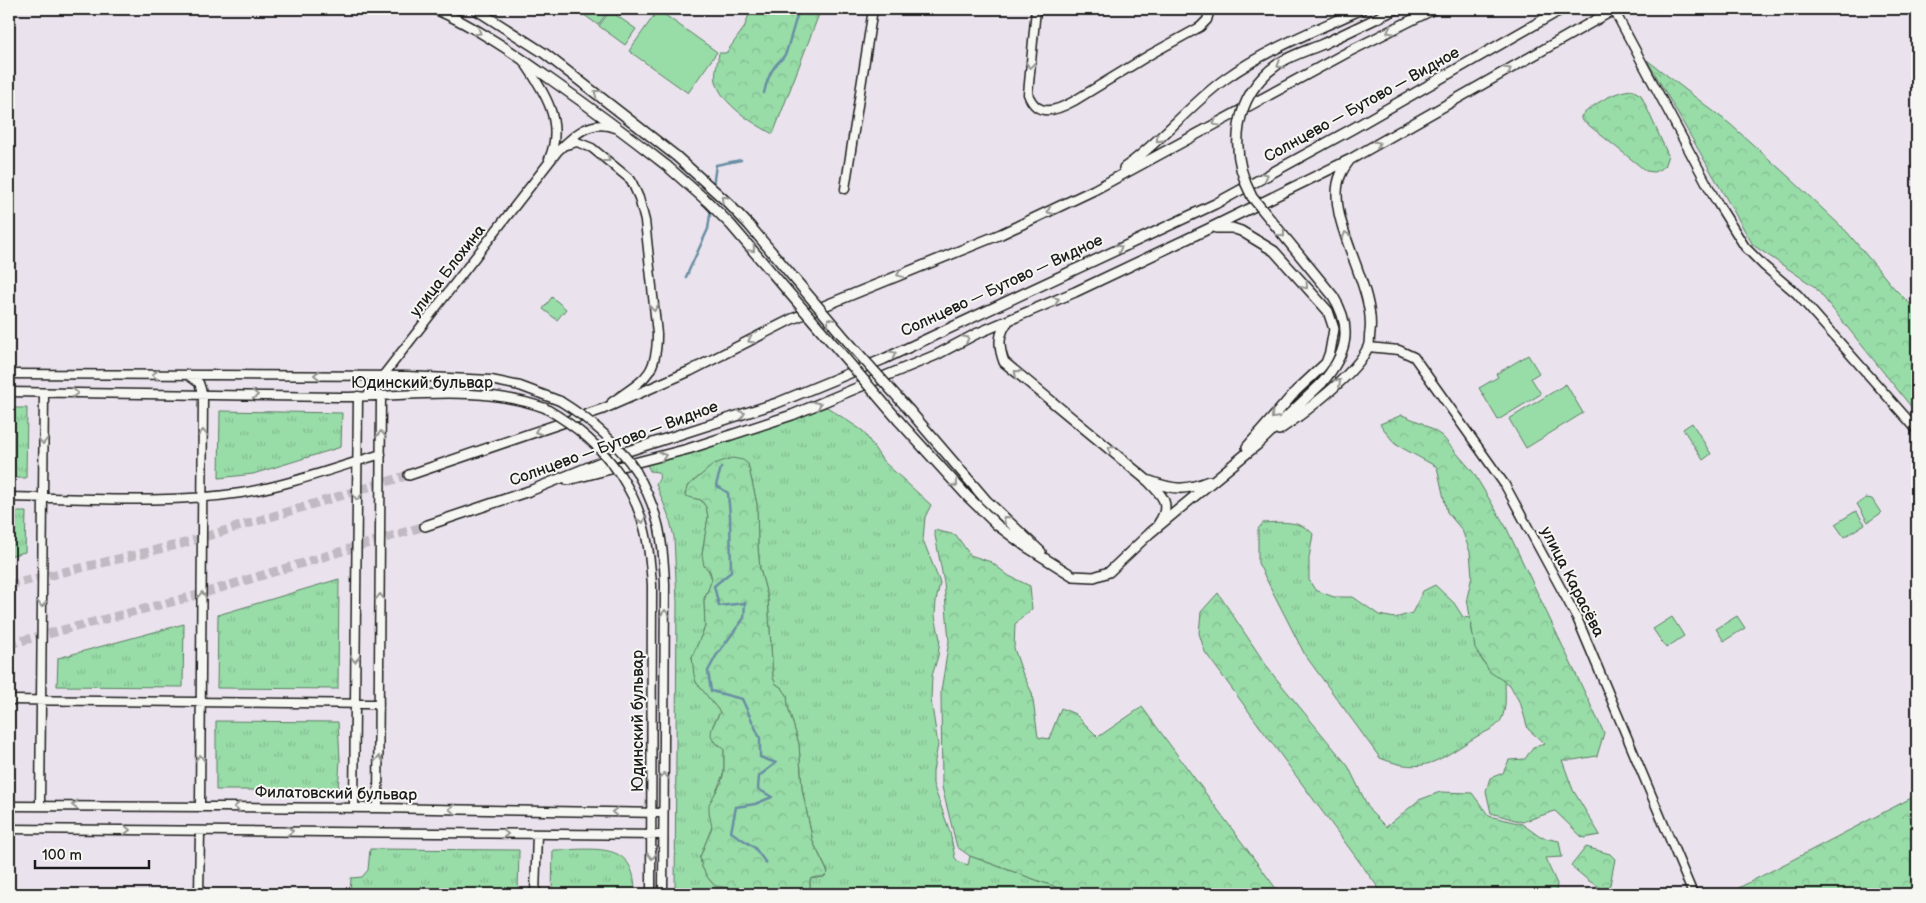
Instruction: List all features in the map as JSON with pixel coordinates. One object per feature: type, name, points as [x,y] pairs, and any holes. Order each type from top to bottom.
[{"type":"main road","points":[[435,9],[461,22],[522,60],[624,131],[667,166],[731,225],[899,421],[988,518],[1025,546],[1073,576],[1094,577],[1109,572],[1154,529],[1258,444],[1322,383],[1333,370],[1342,354],[1345,342],[1345,324],[1341,308],[1252,198],[1244,181],[1239,164],[1238,144],[1243,109],[1251,93],[1262,78],[1279,64],[1396,9]]},
{"type":"main road","points":[[475,9],[544,53],[676,156],[727,202],[986,500],[1054,565]]},
{"type":"main road","points":[[1094,190],[1141,156],[1183,115],[1225,79],[1263,56],[1362,9]]},
{"type":"main road","points":[[409,475],[603,409],[690,370],[792,319],[854,292],[1001,234],[1094,190],[1348,52],[1434,9]]},
{"type":"main road","name":"Солнцево — Бутово — Видное","points":[[425,526],[532,490],[628,451],[777,403],[884,359],[1215,204],[1352,129],[1562,9]]},
{"type":"main road","points":[[532,490],[688,449],[792,415],[936,355],[1011,318],[1075,292],[1350,159],[1615,9]]},
{"type":"main road","points":[[1258,444],[1301,415],[1355,368],[1368,347],[1372,320],[1368,297],[1339,214],[1337,199],[1340,174],[1350,159]]},
{"type":"main road","points":[[1208,229],[1232,228],[1242,231],[1274,251],[1328,311],[1334,329],[1326,363],[1296,391],[1231,468]]},
{"type":"main road","points":[[1011,318],[1002,328],[1000,336],[999,345],[1004,362],[1148,481],[1164,501],[1166,508],[1154,529]]},
{"type":"main road","points":[[1148,481],[1177,489],[1187,488],[1221,476]]},
{"type":"street","points":[[845,189],[873,9]]},
{"type":"street","points":[[1036,9],[1028,94],[1035,106],[1049,111],[1061,108],[1074,101],[1151,54],[1200,27],[1207,20],[1210,9]]},
{"type":"street","points":[[1615,9],[1715,199],[1745,247],[1797,294],[1917,430]]},
{"type":"street","points":[[522,60],[546,97],[554,117],[556,131],[548,163]]},
{"type":"street","name":"улица Блохина","points":[[368,395],[548,163],[564,146],[577,133],[589,127],[604,125],[624,131]]},
{"type":"street","points":[[564,146],[577,142],[588,145],[621,170],[630,180],[639,198],[644,221],[657,334],[657,352],[654,365],[648,375],[603,409]]},
{"type":"street","name":"улица Карасёва","points":[[1368,347],[1399,350],[1414,357],[1505,485],[1577,618],[1693,894]]},
{"type":"street","name":"Юдинский бульвар","points":[[9,374],[407,376],[491,380],[520,386],[560,401],[603,432],[636,471],[659,522],[664,546],[663,894]]},
{"type":"street","points":[[187,375],[199,383],[203,395],[200,806]]},
{"type":"street","name":"Юдинский бульвар","points":[[9,392],[358,396],[452,393],[493,395],[526,401],[545,408],[567,421],[593,442],[612,462],[635,497],[645,525],[650,551],[652,585],[651,894]]},
{"type":"street","points":[[40,805],[44,392]]},
{"type":"street","points":[[378,808],[381,395]]},
{"type":"street","points":[[354,808],[358,396]]},
{"type":"street","points":[[9,497],[178,499],[242,493],[278,485],[381,454]]},
{"type":"street","points":[[9,700],[379,704]]},
{"type":"street","name":"Филатовский бульвар","points":[[9,806],[200,806],[663,813]]},
{"type":"street","points":[[9,829],[663,835]]},
{"type":"street","points":[[199,894],[200,831]]},
{"type":"street","points":[[535,894],[537,834]]},
{"type":"green space","points":[[576,9],[605,9],[608,11],[598,25]]},
{"type":"green space","points":[[751,9],[821,9],[773,134],[748,119],[731,105],[724,98],[716,81],[719,53],[726,53],[744,28]]},
{"type":"green space","points":[[658,10],[717,52],[688,93],[629,51]]},
{"type":"green space","points":[[610,11],[636,29],[625,45],[599,26]]},
{"type":"green space","points":[[1647,60],[1730,124],[1790,178],[1847,232],[1894,288],[1917,311],[1917,414],[1815,287],[1753,245]]},
{"type":"green space","points":[[1632,90],[1641,95],[1668,155],[1664,167],[1654,172],[1646,171],[1581,119],[1581,116],[1586,111],[1605,99],[1618,93]]},
{"type":"green space","points":[[552,297],[566,309],[557,320],[543,309]]},
{"type":"green space","points":[[1528,355],[1539,373],[1531,378],[1541,394],[1498,420],[1479,388],[1498,377],[1496,374]]},
{"type":"green space","points":[[1566,384],[1583,413],[1526,448],[1509,419]]},
{"type":"green space","points":[[827,407],[863,431],[883,461],[931,505],[925,517],[923,540],[940,583],[935,616],[940,639],[938,656],[932,676],[931,700],[938,745],[933,771],[933,784],[950,832],[955,858],[959,862],[968,865],[970,856],[1075,894],[815,894],[810,888],[810,879],[824,877],[828,872],[813,842],[802,789],[799,744],[788,707],[787,695],[773,678],[768,599],[760,569],[757,504],[748,464],[705,472],[687,486],[693,498],[701,500],[706,507],[708,517],[702,555],[712,579],[704,598],[705,627],[692,657],[696,682],[720,712],[713,725],[713,741],[724,749],[724,772],[716,792],[712,827],[700,857],[702,867],[715,886],[731,888],[740,894],[675,894],[677,602],[674,537],[669,517],[656,484],[659,474],[658,472],[650,471],[646,463],[742,435]]},
{"type":"green space","points":[[9,408],[27,408],[26,478],[9,478]]},
{"type":"green space","points":[[220,411],[342,413],[341,447],[253,474],[219,478]]},
{"type":"green space","points":[[1402,415],[1422,423],[1442,436],[1473,472],[1506,527],[1604,733],[1597,756],[1562,760],[1573,790],[1600,835],[1583,838],[1555,811],[1522,822],[1491,813],[1486,791],[1490,778],[1503,773],[1509,760],[1525,759],[1533,747],[1545,744],[1528,729],[1521,705],[1510,685],[1490,672],[1475,648],[1467,598],[1472,576],[1470,552],[1462,530],[1447,512],[1437,467],[1395,444],[1380,424]]},
{"type":"green space","points":[[1692,423],[1711,454],[1703,460],[1683,429]]},
{"type":"green space","points":[[732,458],[743,460],[748,464],[757,504],[760,569],[768,599],[773,678],[787,695],[788,707],[799,744],[802,789],[813,842],[828,873],[824,877],[810,879],[810,888],[815,894],[740,894],[731,888],[715,886],[702,867],[700,857],[712,827],[709,804],[721,783],[724,772],[724,749],[712,739],[711,735],[720,712],[696,682],[692,657],[705,627],[704,601],[712,579],[710,571],[704,566],[702,554],[708,517],[706,507],[701,500],[685,496],[687,487],[714,464]]},
{"type":"green space","points":[[1866,498],[1872,499],[1881,513],[1868,522],[1857,504]]},
{"type":"green space","points":[[1856,511],[1865,524],[1844,537],[1835,524]]},
{"type":"green space","points":[[9,512],[26,512],[25,552],[9,556]]},
{"type":"green space","points":[[1263,523],[1290,523],[1308,529],[1313,534],[1309,558],[1309,580],[1315,590],[1334,597],[1353,597],[1379,615],[1395,618],[1412,613],[1423,591],[1435,585],[1454,603],[1463,617],[1470,618],[1476,647],[1483,662],[1505,681],[1505,706],[1499,723],[1451,753],[1431,763],[1409,766],[1380,758],[1305,655],[1258,563],[1258,529]]},
{"type":"green space","points":[[934,530],[956,535],[970,555],[991,562],[1009,576],[1030,586],[1032,609],[1015,624],[1014,648],[1032,693],[1038,737],[1049,739],[1061,708],[1075,714],[1098,737],[1142,707],[1280,894],[1075,894],[970,856],[957,847],[942,787],[941,691],[949,641],[944,583]]},
{"type":"green space","points":[[339,579],[338,689],[217,688],[218,615]]},
{"type":"green space","points":[[1218,593],[1270,671],[1348,766],[1370,811],[1386,827],[1419,800],[1440,792],[1472,793],[1489,816],[1522,824],[1540,837],[1559,841],[1562,857],[1545,858],[1557,884],[1556,894],[1383,894],[1205,652],[1199,633],[1201,612]]},
{"type":"green space","points":[[1737,616],[1745,628],[1724,641],[1716,629]]},
{"type":"green space","points":[[1672,617],[1684,636],[1666,648],[1653,629]]},
{"type":"green space","points":[[184,624],[183,687],[57,686],[58,658]]},
{"type":"green space","points":[[216,721],[338,722],[340,760],[338,790],[216,790]]},
{"type":"green space","points":[[1917,795],[1917,894],[1727,894]]},
{"type":"green space","points":[[1586,847],[1610,854],[1615,859],[1610,885],[1603,889],[1589,881],[1571,866]]},
{"type":"green space","points":[[370,849],[519,850],[518,894],[350,894],[351,878],[362,877],[368,870]]},
{"type":"green space","points":[[597,849],[610,851],[620,856],[628,864],[633,876],[635,894],[552,894],[553,850]]},
{"type":"waterway","points":[[764,93],[771,72],[786,53],[799,9]]},
{"type":"waterway","points":[[713,186],[716,165],[741,160]]},
{"type":"waterway","points":[[686,277],[708,229],[711,208]]},
{"type":"waterway","points":[[721,468],[716,485],[728,493],[731,572],[714,586],[719,606],[745,603],[744,618],[716,656],[708,671],[711,691],[742,699],[760,738],[760,757],[776,763],[759,776],[758,789],[772,797],[755,804],[736,807],[731,832],[754,847],[766,863]]},
{"type":"tunnel","points":[[9,585],[181,544],[409,475]]},
{"type":"tunnel","points":[[9,644],[194,596],[425,526]]}]
